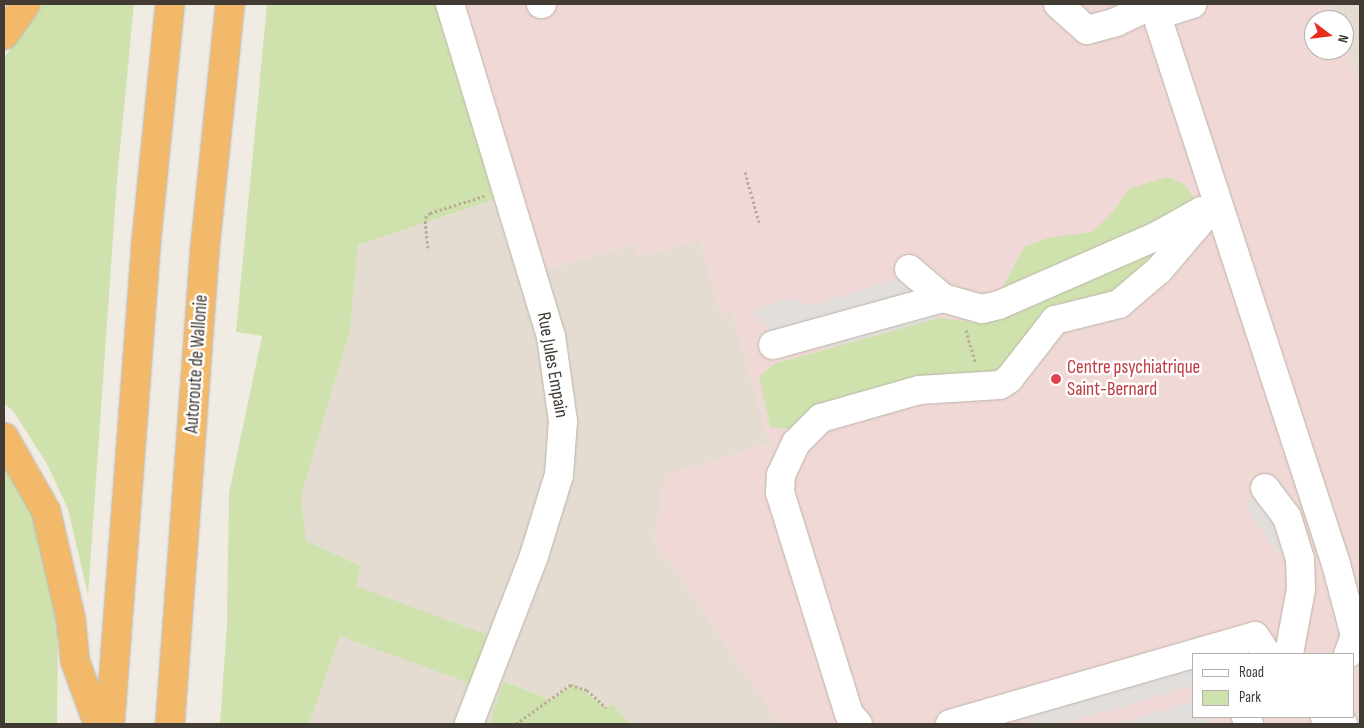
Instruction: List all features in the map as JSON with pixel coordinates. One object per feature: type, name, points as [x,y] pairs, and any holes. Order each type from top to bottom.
[{"type":"highway","points":[[4,35],[26,4]]},
{"type":"highway","points":[[110,724],[146,244],[170,4]]},
{"type":"highway","name":"Autoroute de Wallonie","points":[[170,724],[205,247],[230,4]]},
{"type":"highway","points":[[4,437],[46,511],[71,619],[75,662],[98,724]]},
{"type":"street","name":"Rue Jules Empain","points":[[450,4],[551,336],[563,421],[563,449],[559,475],[534,556],[469,724]]},
{"type":"street","points":[[1058,4],[1087,30],[1155,8],[1192,4]]},
{"type":"street","points":[[1155,8],[1336,564],[1355,636],[1348,653]]},
{"type":"street","points":[[908,268],[943,298],[982,309],[999,305],[1157,236],[1217,202]]},
{"type":"street","points":[[858,724],[848,714],[780,493],[781,475],[796,443],[821,418],[919,390],[982,389],[1000,385],[1009,379],[1055,320],[1119,304],[1159,270],[1217,202]]},
{"type":"street","points":[[773,345],[943,298]]},
{"type":"street","points":[[1265,488],[1287,517],[1300,560],[1301,589],[1289,653]]},
{"type":"street","points":[[1196,653],[1255,636],[1267,653]]},
{"type":"street","points":[[950,724],[1192,654]]},
{"type":"path","points":[[745,172],[759,222]]},
{"type":"path","points":[[428,248],[425,218],[430,213],[506,188]]},
{"type":"path","points":[[964,322],[982,389]]},
{"type":"path","points":[[516,724],[570,685],[587,690],[606,708]]},
{"type":"shaded area","name":"Centre psychiatrique Saint-Bernard","points":[[450,4],[1329,4],[1331,10],[1304,10],[1304,60],[1351,60],[1360,82],[1360,724],[781,724],[654,541],[666,475],[770,443],[732,312],[721,314],[699,240],[638,257],[633,244],[533,273]]},
{"type":"shaded area","points":[[1329,4],[1360,4],[1360,82],[1351,60],[1354,60],[1354,10],[1331,10]]},
{"type":"shaded area","points":[[508,195],[533,273],[634,244],[638,257],[699,239],[721,314],[732,311],[770,444],[666,475],[654,541],[781,724],[630,724],[612,704],[606,708],[587,690],[569,685],[550,700],[505,681],[489,724],[309,724],[340,636],[468,628],[355,586],[361,566],[306,541],[301,497],[350,330],[358,245]]},
{"type":"shaded area","points":[[902,278],[930,302],[924,303],[938,318],[825,349],[808,335],[781,342],[752,311],[791,298],[808,306]]},
{"type":"shaded area","points":[[1265,488],[1297,548],[1279,555],[1245,505]]},
{"type":"shaded area","points":[[1192,654],[1192,686],[1062,724],[1029,724],[1023,704]]},
{"type":"shaded area","points":[[1192,702],[1192,718],[1208,718],[1210,724],[1116,724]]},
{"type":"green space","points":[[43,4],[134,4],[117,180],[88,595],[68,509],[47,464],[14,412],[4,403],[4,58]]},
{"type":"green space","points":[[267,4],[450,4],[508,195],[358,245],[350,330],[301,497],[306,541],[361,566],[356,586],[501,640],[483,688],[340,636],[309,724],[220,724],[227,624],[229,493],[262,336],[236,332]]},
{"type":"green space","points":[[1167,177],[1184,184],[1193,196],[1193,215],[1159,270],[1055,320],[1003,372],[807,430],[770,427],[759,377],[774,364],[938,318],[971,322],[985,320],[1024,247],[1048,238],[1092,232],[1114,211],[1129,189]]},
{"type":"green space","points":[[4,453],[23,487],[44,549],[58,630],[57,724],[4,724]]},
{"type":"green space","points":[[504,681],[550,700],[570,685],[577,685],[606,708],[612,704],[630,724],[489,724]]},
{"type":"place","name":"Centre psychiatrique Saint-Bernard","points":[[1056,379]]}]
